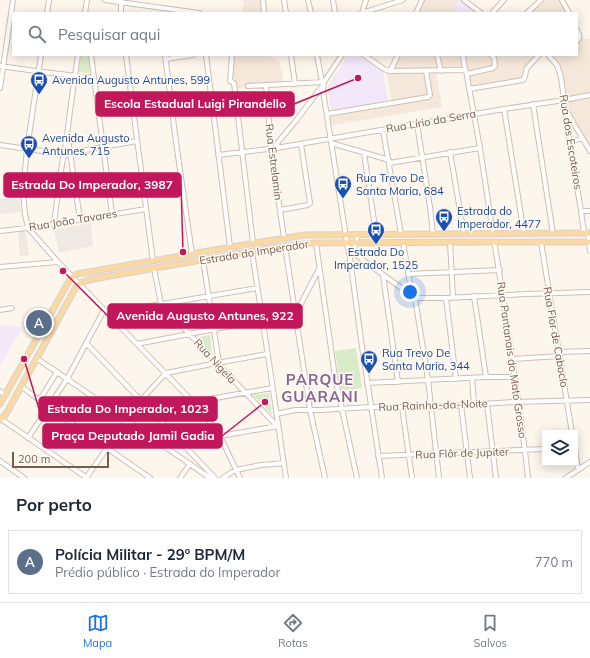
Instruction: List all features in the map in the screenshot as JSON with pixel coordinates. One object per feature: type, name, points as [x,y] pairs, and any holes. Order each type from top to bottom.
[{"type":"main road","name":"Estrada do Imperador","points":[[72,277],[82,273],[305,235],[587,233]]},
{"type":"main road","points":[[347,243],[355,234]]},
{"type":"main road","name":"Estrada do Imperador","points":[[79,283],[93,279],[285,246],[316,243],[590,242]]},
{"type":"main road","points":[[0,404],[72,277]]},
{"type":"main road","points":[[1,419],[6,414],[79,283]]},
{"type":"main road","points":[[47,321],[57,321]]},
{"type":"street","points":[[0,88],[2,66],[13,0]]},
{"type":"street","points":[[47,12],[49,0]]},
{"type":"street","points":[[85,12],[87,0]]},
{"type":"street","points":[[105,0],[121,1],[166,11],[182,12]]},
{"type":"street","points":[[262,0],[264,12]]},
{"type":"street","points":[[284,0],[286,12]]},
{"type":"street","points":[[308,0],[311,12]]},
{"type":"street","points":[[333,0],[334,12]]},
{"type":"street","points":[[362,12],[366,0]]},
{"type":"street","points":[[365,12],[403,0]]},
{"type":"street","points":[[416,12],[422,0]]},
{"type":"street","points":[[493,12],[504,0]]},
{"type":"street","points":[[528,12],[541,0]]},
{"type":"street","points":[[562,0],[568,12]]},
{"type":"street","points":[[121,1],[121,12]]},
{"type":"street","points":[[466,1],[480,12]]},
{"type":"street","points":[[41,56],[23,191],[28,228],[72,277],[193,402],[220,436],[240,478]]},
{"type":"street","points":[[54,224],[78,56]]},
{"type":"street","points":[[91,56],[112,214]]},
{"type":"street","points":[[126,56],[153,261]]},
{"type":"street","points":[[179,56],[165,57],[192,254]]},
{"type":"street","points":[[206,56],[230,247]]},
{"type":"street","points":[[232,56],[230,81],[234,83],[253,243]]},
{"type":"street","points":[[290,56],[295,84]]},
{"type":"street","points":[[317,56],[323,83],[345,234],[350,258],[382,478]]},
{"type":"street","points":[[273,148],[323,83],[341,56]]},
{"type":"street","points":[[365,56],[384,69],[390,71],[466,72],[493,68],[495,66],[492,56]]},
{"type":"street","points":[[390,71],[398,56]]},
{"type":"street","points":[[437,56],[441,71]]},
{"type":"street","points":[[463,56],[480,148],[493,234]]},
{"type":"street","points":[[470,89],[523,80],[527,68],[538,56]]},
{"type":"street","name":"Rua dos Escoteiros","points":[[549,56],[559,69],[561,78],[581,211],[590,242],[590,251]]},
{"type":"street","points":[[2,66],[94,78]]},
{"type":"street","points":[[327,114],[428,97],[430,95],[426,71]]},
{"type":"street","points":[[248,86],[323,83]]},
{"type":"street","name":"Rua Estrelamin","points":[[266,85],[284,238]]},
{"type":"street","name":"Rua Lírio da Serra","points":[[218,155],[331,141],[383,130],[564,100],[590,94]]},
{"type":"street","points":[[533,104],[553,234]]},
{"type":"street","points":[[504,109],[524,234]]},
{"type":"street","points":[[566,110],[590,151]]},
{"type":"street","points":[[417,124],[433,234]]},
{"type":"street","points":[[383,130],[401,234]]},
{"type":"street","points":[[67,136],[80,219]]},
{"type":"street","points":[[570,144],[582,138]]},
{"type":"street","points":[[0,145],[63,154],[137,141]]},
{"type":"street","points":[[331,141],[389,161],[480,148]]},
{"type":"street","points":[[280,210],[310,204],[301,144]]},
{"type":"street","points":[[450,152],[464,234]]},
{"type":"street","points":[[364,153],[376,234]]},
{"type":"street","name":"Rua João Tavares","points":[[0,231],[28,228],[146,209]]},
{"type":"street","points":[[581,211],[590,211]]},
{"type":"street","points":[[350,258],[356,243],[355,234]]},
{"type":"street","points":[[403,242],[410,284],[415,298],[428,380],[439,478]]},
{"type":"street","points":[[450,242],[453,298]]},
{"type":"street","name":"Rua Pantanais do Mato Grosso","points":[[494,242],[500,270],[528,478]]},
{"type":"street","name":"Rua Flor de Caboclo","points":[[540,242],[572,430]]},
{"type":"street","points":[[316,243],[333,362],[356,478]]},
{"type":"street","points":[[285,246],[310,410],[325,478]]},
{"type":"street","points":[[252,252],[286,478]]},
{"type":"street","points":[[352,252],[415,298],[453,298],[590,292]]},
{"type":"street","points":[[203,260],[218,363]]},
{"type":"street","points":[[0,268],[58,262]]},
{"type":"street","points":[[154,269],[161,304]]},
{"type":"street","points":[[137,344],[295,315],[320,269]]},
{"type":"street","points":[[408,274],[500,270]]},
{"type":"street","points":[[383,275],[398,382]]},
{"type":"street","points":[[400,288],[406,287],[410,284]]},
{"type":"street","points":[[108,313],[208,295],[257,288]]},
{"type":"street","points":[[474,296],[486,378]]},
{"type":"street","points":[[446,298],[456,379]]},
{"type":"street","points":[[294,303],[302,304]]},
{"type":"street","name":"Rua Nigela","points":[[161,304],[218,363],[245,394],[278,426]]},
{"type":"street","points":[[0,310],[12,308]]},
{"type":"street","points":[[28,438],[67,379],[104,310]]},
{"type":"street","points":[[86,343],[215,478]]},
{"type":"street","points":[[512,358],[590,351]]},
{"type":"street","points":[[1,419],[86,478],[141,400],[166,373],[267,354]]},
{"type":"street","points":[[36,358],[210,478]]},
{"type":"street","points":[[40,401],[57,372]]},
{"type":"street","points":[[367,383],[514,377]]},
{"type":"street","points":[[472,378],[474,404]]},
{"type":"street","points":[[21,386],[48,407],[150,478]]},
{"type":"street","points":[[193,402],[272,388]]},
{"type":"street","points":[[0,391],[5,396]]},
{"type":"street","name":"Rua Rainha-da-Noite","points":[[277,414],[295,410],[371,407],[402,408],[590,400]]},
{"type":"street","points":[[487,404],[496,478]]},
{"type":"street","points":[[461,405],[470,478]]},
{"type":"street","points":[[402,408],[412,478]]},
{"type":"street","points":[[220,436],[278,426]]},
{"type":"street","name":"Rua Flôr de Jupiter","points":[[378,456],[542,449]]},
{"type":"street","points":[[0,461],[24,478]]},
{"type":"street","points":[[566,478],[590,462]]},
{"type":"street","points":[[223,478],[236,470],[261,465],[284,463]]},
{"type":"street","points":[[180,478],[190,464]]},
{"type":"street","points":[[577,466],[578,470]]},
{"type":"shaded area","points":[[244,0],[263,0],[265,12],[242,12]]},
{"type":"shaded area","points":[[423,0],[463,0],[481,12],[418,12]]},
{"type":"shaded area","points":[[458,0],[460,0],[476,12],[457,12],[454,6]]},
{"type":"shaded area","points":[[543,0],[564,0],[570,12],[529,12]]},
{"type":"shaded area","points":[[578,28],[583,39],[590,39],[590,147],[567,110],[567,98],[561,74],[548,56],[578,56]]},
{"type":"shaded area","points":[[235,56],[271,56],[279,61],[284,84],[236,89],[231,80]]},
{"type":"shaded area","points":[[347,56],[359,56],[383,72],[388,101],[333,111],[331,110],[328,86]]},
{"type":"shaded area","points":[[400,56],[539,56],[527,69],[525,79],[472,88],[468,70],[436,71],[442,107],[332,125],[329,114],[392,103],[386,71],[393,72]]},
{"type":"shaded area","points":[[0,199],[20,199],[21,212],[0,214]]},
{"type":"shaded area","points":[[91,223],[93,246],[59,253],[54,230]]},
{"type":"shaded area","points":[[18,231],[25,231],[26,233],[29,255],[20,256]]},
{"type":"shaded area","points":[[0,325],[23,327],[0,365]]},
{"type":"green space","points":[[81,56],[88,56],[90,73],[79,72]]},
{"type":"green space","points":[[210,335],[212,355],[195,338]]},
{"type":"green space","points":[[356,348],[362,388],[341,391],[335,351]]},
{"type":"green space","points":[[269,393],[272,415],[253,395]]},
{"type":"place","name":"Escola Estadual Luigi Pirandello","points":[[358,78]]},
{"type":"place","name":"Avenida Augusto Antunes, 599","points":[[39,95]]},
{"type":"place","name":"Avenida Augusto Antunes, 715","points":[[29,159]]},
{"type":"place","name":"Rua Trevo De Santa Maria, 684","points":[[343,199]]},
{"type":"place","name":"Estrada do Imperador, 4477","points":[[444,232]]},
{"type":"place","name":"Estrada Do Imperador, 1525","points":[[376,245]]},
{"type":"place","name":"Estrada Do Imperador, 3987","points":[[183,252]]},
{"type":"place","name":"Avenida Augusto Antunes, 922","points":[[63,271]]},
{"type":"place","name":"Polícia Militar - 29º BPM/M","points":[[39,323]]},
{"type":"place","name":"Estrada Do Imperador, 1023","points":[[24,359]]},
{"type":"place","name":"Rua Trevo De Santa Maria, 344","points":[[369,374]]},
{"type":"place","name":"Praça Deputado Jamil Gadia","points":[[265,402]]},
{"type":"district","name":"PARQUE GUARANI","points":[[320,388]]}]
